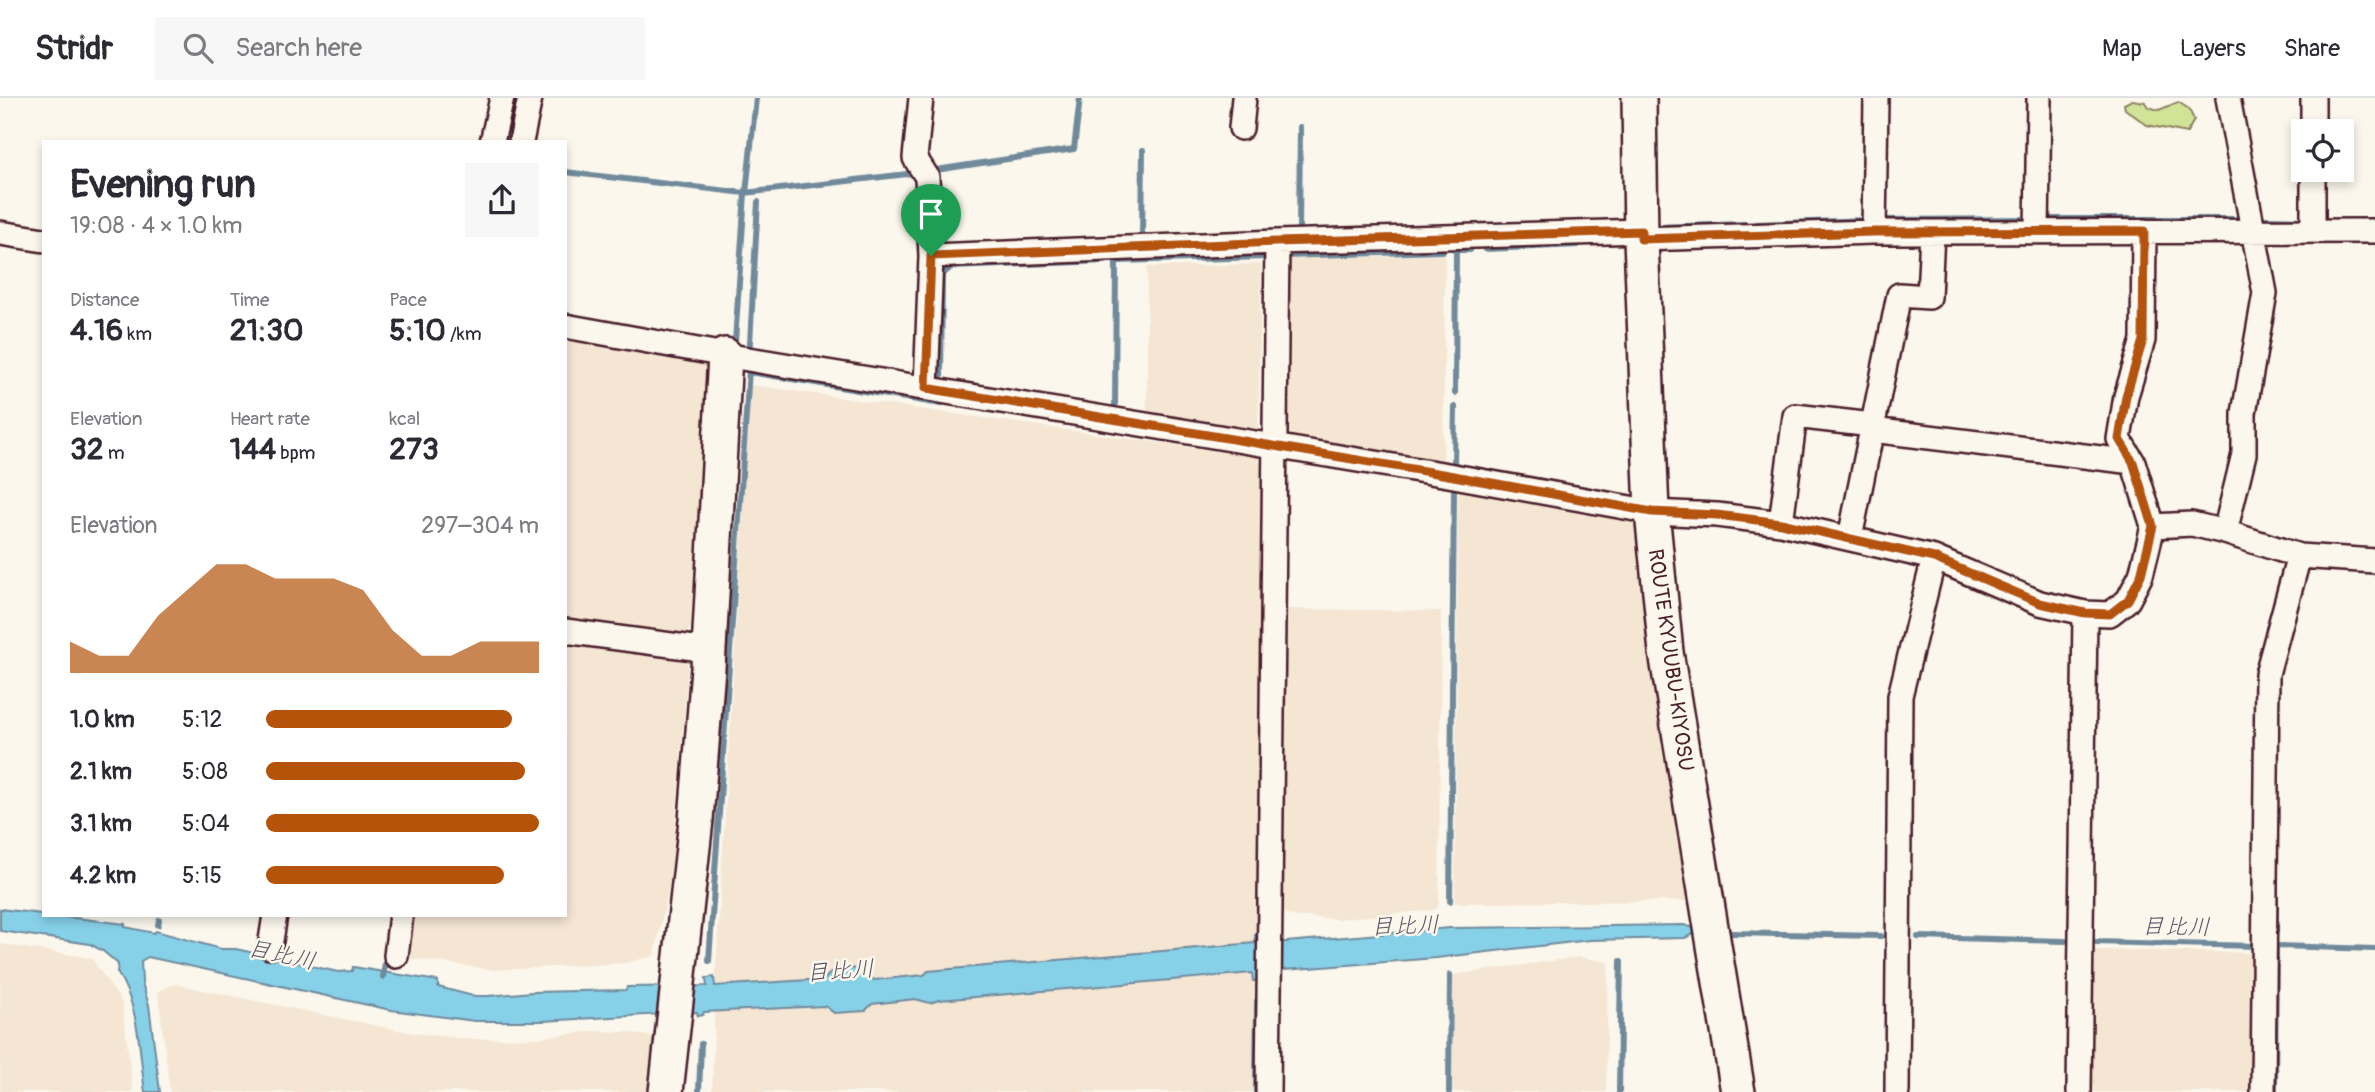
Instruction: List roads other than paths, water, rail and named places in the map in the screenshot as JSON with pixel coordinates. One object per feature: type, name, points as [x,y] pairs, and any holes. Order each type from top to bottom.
[{"type":"main road","name":"ROUTE KYUUBU-KIYOSU","points":[[1639,98],[1641,235],[1652,512],[1666,652],[1738,1092]]},
{"type":"main road","points":[[666,1092],[696,820],[709,650],[725,355]]},
{"type":"street","points":[[494,140],[502,98]]},
{"type":"street","points":[[521,140],[530,98]]},
{"type":"street","points":[[921,98],[915,158],[927,177],[931,256],[926,388]]},
{"type":"street","points":[[1241,128],[1244,98]]},
{"type":"street","points":[[1874,232],[1876,98]]},
{"type":"street","points":[[2037,231],[2039,98]]},
{"type":"street","points":[[2225,531],[2244,454],[2244,413],[2265,293],[2228,98]]},
{"type":"street","points":[[2313,98],[2313,119]]},
{"type":"street","points":[[2313,182],[2313,231]]},
{"type":"street","points":[[567,326],[1652,512],[1717,515],[1781,523],[1934,558],[2040,603],[2085,613],[2110,614],[2128,600],[2141,575],[2153,526],[2133,462],[2119,439],[2126,396],[2143,340],[2144,231]]},
{"type":"street","points":[[931,256],[1277,242],[1641,235],[2375,231]]},
{"type":"street","points":[[1850,538],[1899,295],[1929,297],[1932,232]]},
{"type":"street","points":[[0,233],[42,240]]},
{"type":"street","points":[[1268,1092],[1277,242]]},
{"type":"street","points":[[1781,523],[1795,416],[2133,462]]},
{"type":"street","points":[[2153,526],[2192,524],[2225,531],[2299,556],[2375,561]]},
{"type":"street","points":[[2263,1092],[2266,674],[2299,556]]},
{"type":"street","points":[[1897,1092],[1900,696],[1934,558]]},
{"type":"street","points":[[2078,1092],[2085,613]]},
{"type":"street","points":[[567,631],[709,650]]},
{"type":"street","points":[[270,947],[275,917]]},
{"type":"street","points":[[396,957],[401,917]]},
{"type":"water","points":[[0,909],[42,914],[42,917],[125,924],[125,927],[154,933],[156,931],[221,949],[236,949],[338,972],[352,971],[353,967],[438,981],[438,987],[473,996],[626,990],[627,987],[707,986],[706,978],[714,977],[715,986],[824,979],[834,970],[860,968],[874,980],[924,975],[928,971],[1255,943],[1255,935],[1260,935],[1261,944],[1450,928],[1684,925],[1694,928],[1695,933],[1685,938],[1590,940],[1436,958],[1259,972],[1259,981],[1253,981],[1252,973],[939,1000],[930,1003],[915,999],[872,1004],[865,1011],[834,1013],[825,1006],[704,1012],[698,1016],[697,1012],[543,1021],[475,1021],[391,1010],[148,957],[141,961],[142,983],[149,1005],[160,1092],[145,1092],[134,1015],[125,986],[117,972],[118,964],[90,944],[0,931]]},
{"type":"waterway","points":[[510,130],[517,98]]},
{"type":"waterway","points":[[746,193],[756,98]]},
{"type":"waterway","points":[[936,170],[1074,149],[1080,98]]},
{"type":"waterway","points":[[1299,231],[1300,127]]},
{"type":"waterway","points":[[1142,237],[1143,150]]},
{"type":"waterway","points":[[567,172],[745,193],[907,174]]},
{"type":"waterway","points":[[735,342],[745,193]]},
{"type":"waterway","points":[[750,343],[758,202]]},
{"type":"waterway","points":[[1880,220],[2031,219]]},
{"type":"waterway","points":[[2042,219],[2239,219]]},
{"type":"waterway","points":[[2264,219],[2302,220]]},
{"type":"waterway","points":[[1756,224],[1869,220]]},
{"type":"waterway","points":[[1656,227],[1745,224]]},
{"type":"waterway","points":[[1485,249],[1578,245]]},
{"type":"waterway","points":[[1455,250],[1470,250]]},
{"type":"waterway","points":[[1284,256],[1443,251]]},
{"type":"waterway","points":[[1455,393],[1456,251]]},
{"type":"waterway","points":[[1115,409],[1116,261],[1267,257],[1267,261]]},
{"type":"waterway","points":[[941,376],[942,275],[951,267],[1105,261]]},
{"type":"waterway","points":[[709,961],[749,370]]},
{"type":"waterway","points":[[749,372],[941,404]]},
{"type":"waterway","points":[[1454,464],[1455,407]]},
{"type":"waterway","points":[[1450,901],[1454,491]]},
{"type":"waterway","points":[[2276,878],[2276,932]]},
{"type":"waterway","points":[[158,925],[159,920]]},
{"type":"waterway","name":"目比川","points":[[1732,933],[1881,936]]},
{"type":"waterway","name":"目比川","points":[[1918,937],[2065,941]]},
{"type":"waterway","name":"目比川","points":[[2095,942],[2256,946]]},
{"type":"waterway","name":"目比川","points":[[2274,946],[2375,949]]},
{"type":"waterway","points":[[2275,1092],[2276,946]]},
{"type":"waterway","points":[[1619,1092],[1621,961]]},
{"type":"waterway","points":[[383,977],[385,963]]},
{"type":"waterway","points":[[1449,1092],[1450,975]]},
{"type":"waterway","points":[[1256,1092],[1257,1001]]},
{"type":"waterway","points":[[699,1092],[701,1044]]}]
